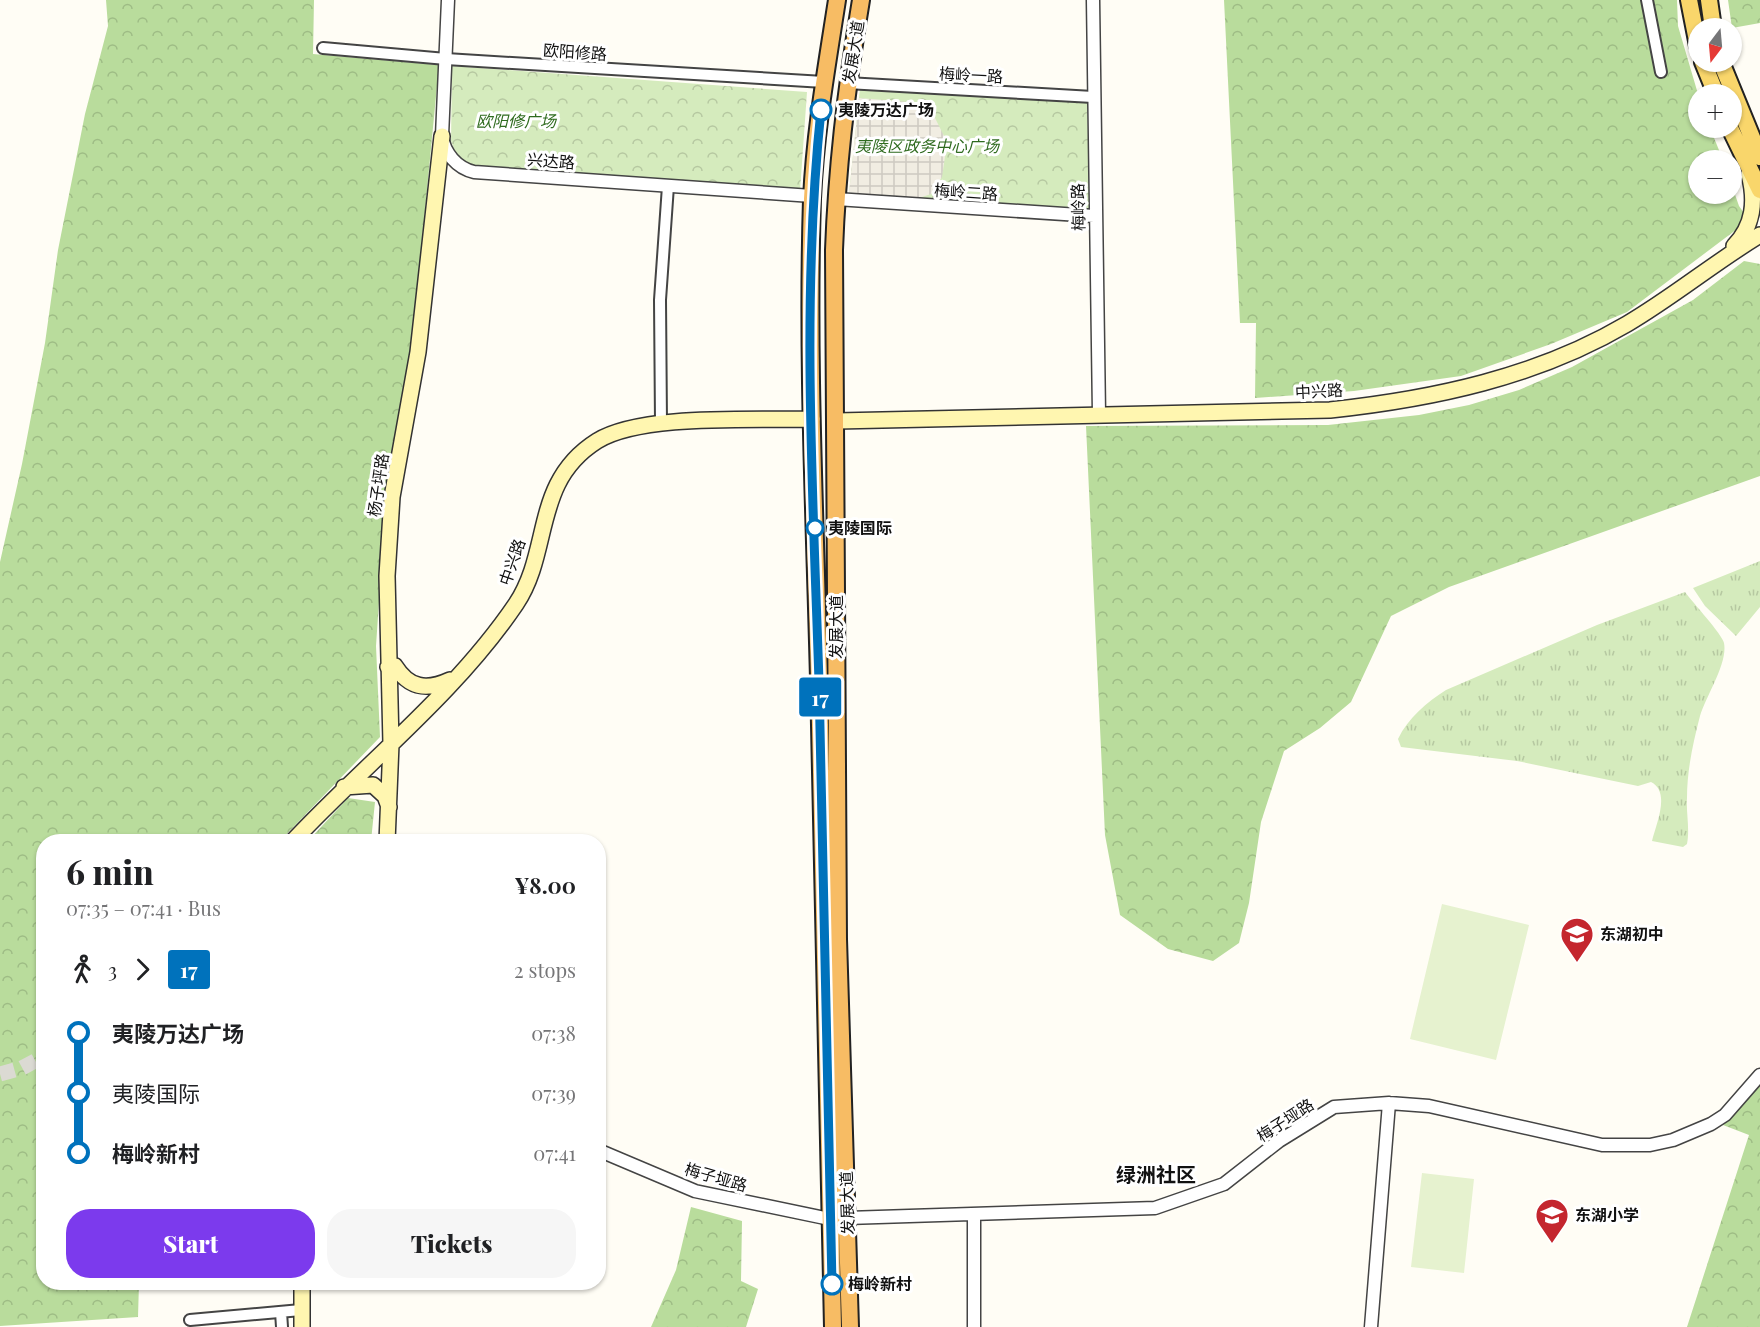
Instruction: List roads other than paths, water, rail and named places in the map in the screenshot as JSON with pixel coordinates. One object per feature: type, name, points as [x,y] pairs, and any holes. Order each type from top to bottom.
[{"type":"highway","name":"发展大道","points":[[833,1327],[828,997],[812,419],[812,196],[824,82],[837,0]]},
{"type":"highway","name":"发展大道","points":[[850,1327],[837,892],[836,199],[847,83],[861,0]]},
{"type":"main road","points":[[1689,0],[1693,18]]},
{"type":"main road","points":[[1708,0],[1711,18]]},
{"type":"main road","points":[[1725,72],[1756,158],[1760,190]]},
{"type":"main road","name":"杨子坪路","points":[[388,834],[396,739],[387,576],[392,497],[418,352],[442,136]]},
{"type":"main road","points":[[1724,256],[1738,242],[1753,214],[1752,186],[1756,158],[1739,138]]},
{"type":"main road","name":"杨子坪路","points":[[391,666],[401,493],[427,354],[449,154]]},
{"type":"main road","name":"中兴路","points":[[837,421],[1330,410],[1394,404],[1518,374],[1627,324],[1724,256],[1760,235]]},
{"type":"main road","points":[[1724,256],[1760,248]]},
{"type":"main road","name":"中兴路","points":[[300,834],[454,678],[484,645],[518,601],[531,568],[553,492],[572,462],[597,441],[615,432],[661,423],[812,419]]},
{"type":"main road","points":[[391,666],[402,677],[420,687],[438,685],[454,678]]},
{"type":"main road","points":[[395,834],[396,739]]},
{"type":"main road","points":[[344,787],[373,785],[385,796],[390,811]]},
{"type":"main road","points":[[302,1290],[302,1327]]},
{"type":"main road","points":[[312,1290],[312,1327]]},
{"type":"street","points":[[448,0],[442,136],[449,154]]},
{"type":"street","name":"梅岭路","points":[[1093,0],[1094,216],[1099,414]]},
{"type":"street","points":[[1647,0],[1660,72]]},
{"type":"street","name":"欧阳修路","points":[[323,48],[824,82]]},
{"type":"street","name":"梅岭一路","points":[[847,83],[1093,97]]},
{"type":"street","name":"兴达路","points":[[449,154],[461,167],[474,172],[812,196]]},
{"type":"street","points":[[661,423],[660,300],[668,186]]},
{"type":"street","name":"梅岭二路","points":[[836,199],[1094,216]]},
{"type":"street","name":"梅子垭路","points":[[847,1218],[1155,1208],[1224,1184],[1279,1141],[1334,1107],[1389,1103],[1429,1106],[1602,1145],[1627,1146],[1673,1140],[1711,1124],[1725,1115],[1760,1075]]},
{"type":"street","points":[[1371,1327],[1389,1103]]},
{"type":"street","name":"梅子垭路","points":[[606,1153],[695,1191],[830,1219]]},
{"type":"street","points":[[974,1214],[974,1327]]},
{"type":"street","points":[[190,1320],[301,1310]]},
{"type":"street","points":[[281,1312],[282,1327]]},
{"type":"tunnel","points":[[0,1074],[22,1068],[36,1060]]},
{"type":"place","name":"夷陵万达广场","points":[[821,110]]},
{"type":"place","name":"夷陵国际","points":[[815,528]]},
{"type":"place","name":"东湖初中","points":[[1577,963]]},
{"type":"place","name":"东湖小学","points":[[1552,1244]]},
{"type":"place","name":"梅岭新村","points":[[832,1284]]},
{"type":"district","name":"绿洲社区","points":[[1156,1175]]},
{"type":"park label","name":"欧阳修广场","points":[[516,121]]},
{"type":"park label","name":"夷陵区政务中心广场","points":[[927,146]]}]
